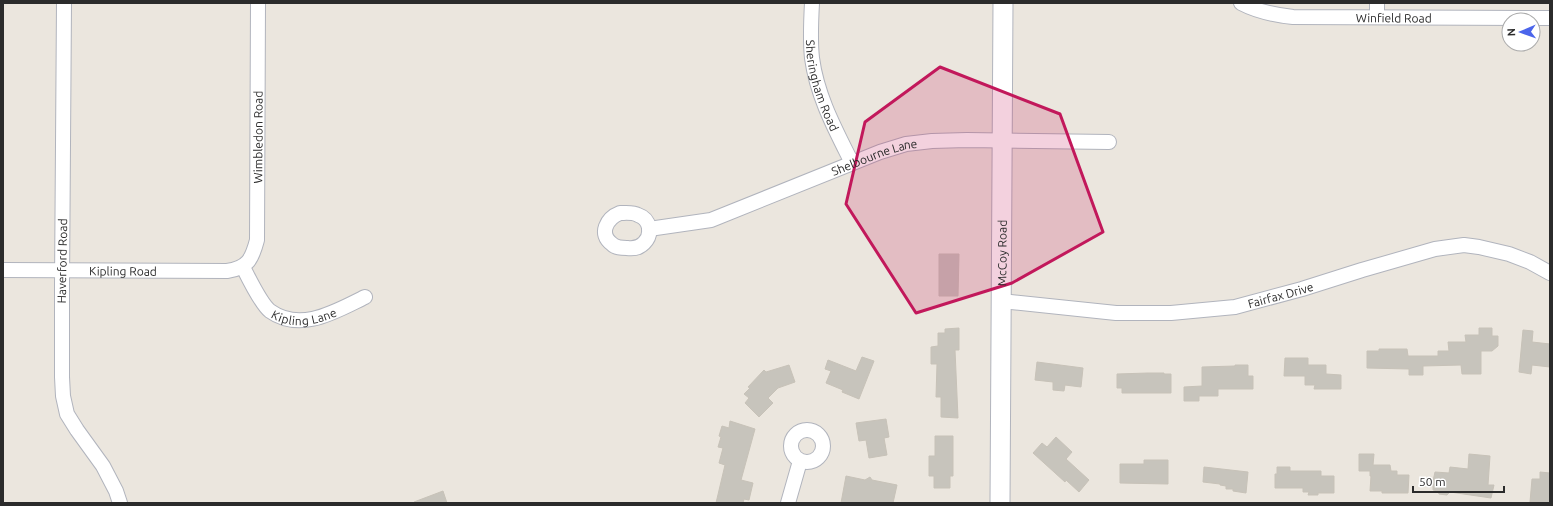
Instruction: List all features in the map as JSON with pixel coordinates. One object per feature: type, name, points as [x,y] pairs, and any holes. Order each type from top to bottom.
[{"type":"main road","name":"McCoy Road","points":[[1000,503],[1003,3]]},
{"type":"street","name":"Haverford Road","points":[[64,3],[62,270],[63,396],[67,414],[103,466],[116,491],[120,503]]},
{"type":"street","name":"Wimbledon Road","points":[[243,267],[251,260],[257,240],[258,3]]},
{"type":"street","name":"Sheringham Road","points":[[812,3],[812,57],[816,80],[826,111],[852,163]]},
{"type":"street","name":"Winfield Road","points":[[1241,3],[1254,10],[1273,15],[1293,17],[1377,10],[1550,18]]},
{"type":"street","name":"Shelbourne Lane","points":[[649,229],[710,220],[880,152],[906,144],[960,140],[1109,142]]},
{"type":"street","name":"Fairfax Drive","points":[[1001,301],[1116,313],[1171,313],[1235,307],[1302,289],[1435,249],[1464,245],[1486,248],[1510,254],[1530,262],[1550,273]]},
{"type":"street","name":"Kipling Road","points":[[3,270],[227,271],[236,270],[243,267]]},
{"type":"street","name":"Kipling Lane","points":[[243,267],[250,281],[269,310],[283,318],[299,320],[325,316],[365,297]]},
{"type":"street","points":[[788,503],[800,461]]},
{"type":"highlighted area","points":[[940,67],[1060,114],[1103,232],[1012,283],[916,313],[846,204],[865,122]]},
{"type":"building","points":[[939,254],[959,254],[958,296],[939,296]]},
{"type":"building","points":[[959,328],[959,350],[955,350],[958,418],[941,417],[941,397],[936,397],[937,364],[931,364],[931,347],[938,346],[938,333],[945,333],[945,329]]},
{"type":"building","points":[[1479,328],[1492,328],[1492,336],[1498,336],[1498,346],[1492,351],[1481,351],[1481,374],[1462,374],[1461,365],[1423,366],[1423,375],[1409,375],[1409,369],[1367,368],[1367,351],[1379,351],[1379,349],[1407,349],[1408,356],[1438,356],[1438,351],[1449,351],[1448,342],[1466,342],[1465,335],[1479,335]]},
{"type":"building","points":[[1523,330],[1533,331],[1532,342],[1550,344],[1550,367],[1532,365],[1531,374],[1519,372]]},
{"type":"building","points":[[862,357],[874,361],[859,399],[826,383],[831,371],[825,369],[828,360],[856,371]]},
{"type":"building","points":[[1285,358],[1308,358],[1308,365],[1326,365],[1326,374],[1341,375],[1341,389],[1314,389],[1315,385],[1305,385],[1305,376],[1284,376]]},
{"type":"building","points":[[1037,362],[1083,368],[1081,387],[1065,385],[1064,391],[1053,390],[1053,382],[1035,380]]},
{"type":"building","points":[[789,365],[795,382],[778,388],[768,398],[773,403],[759,417],[745,403],[749,398],[744,394],[750,388],[748,387],[764,370],[766,372]]},
{"type":"building","points":[[1248,365],[1248,376],[1253,376],[1253,389],[1218,389],[1218,396],[1199,396],[1199,401],[1184,401],[1184,387],[1202,386],[1202,367]]},
{"type":"building","points":[[1117,374],[1171,374],[1171,393],[1122,393],[1122,388],[1117,388]]},
{"type":"building","points":[[886,419],[889,437],[884,438],[887,455],[869,458],[866,440],[859,441],[856,423]]},
{"type":"building","points":[[730,421],[755,429],[741,480],[753,483],[749,500],[744,499],[743,503],[716,503],[725,465],[719,463],[723,448],[718,447],[721,437],[719,436],[722,426],[729,428]]},
{"type":"building","points":[[935,436],[953,436],[953,476],[950,476],[950,488],[934,488],[934,476],[929,476],[929,456],[935,456]]},
{"type":"building","points":[[1056,437],[1072,452],[1066,459],[1089,480],[1079,492],[1066,480],[1065,482],[1033,453],[1042,443],[1047,447]]},
{"type":"building","points":[[1359,454],[1374,454],[1373,465],[1390,465],[1391,471],[1397,471],[1397,475],[1409,475],[1408,493],[1382,493],[1382,491],[1370,491],[1370,471],[1359,471]]},
{"type":"building","points":[[1469,454],[1490,456],[1488,485],[1494,485],[1491,498],[1450,492],[1447,495],[1439,494],[1438,491],[1433,490],[1435,472],[1449,473],[1450,467],[1468,469]]},
{"type":"building","points":[[1144,460],[1168,460],[1168,484],[1120,483],[1120,464],[1144,464]]},
{"type":"building","points":[[1204,467],[1248,472],[1246,493],[1233,491],[1233,489],[1226,489],[1226,486],[1220,484],[1203,482]]},
{"type":"building","points":[[1277,467],[1290,467],[1290,471],[1321,471],[1321,476],[1334,476],[1334,493],[1318,493],[1318,495],[1308,495],[1309,492],[1303,492],[1303,488],[1275,488],[1275,474],[1277,474]]},
{"type":"building","points":[[1540,472],[1550,473],[1550,503],[1530,502],[1532,479],[1540,479]]},
{"type":"building","points":[[846,476],[865,480],[870,477],[872,480],[897,485],[893,503],[841,503]]},
{"type":"building","points":[[443,491],[447,503],[414,503],[414,502]]}]
